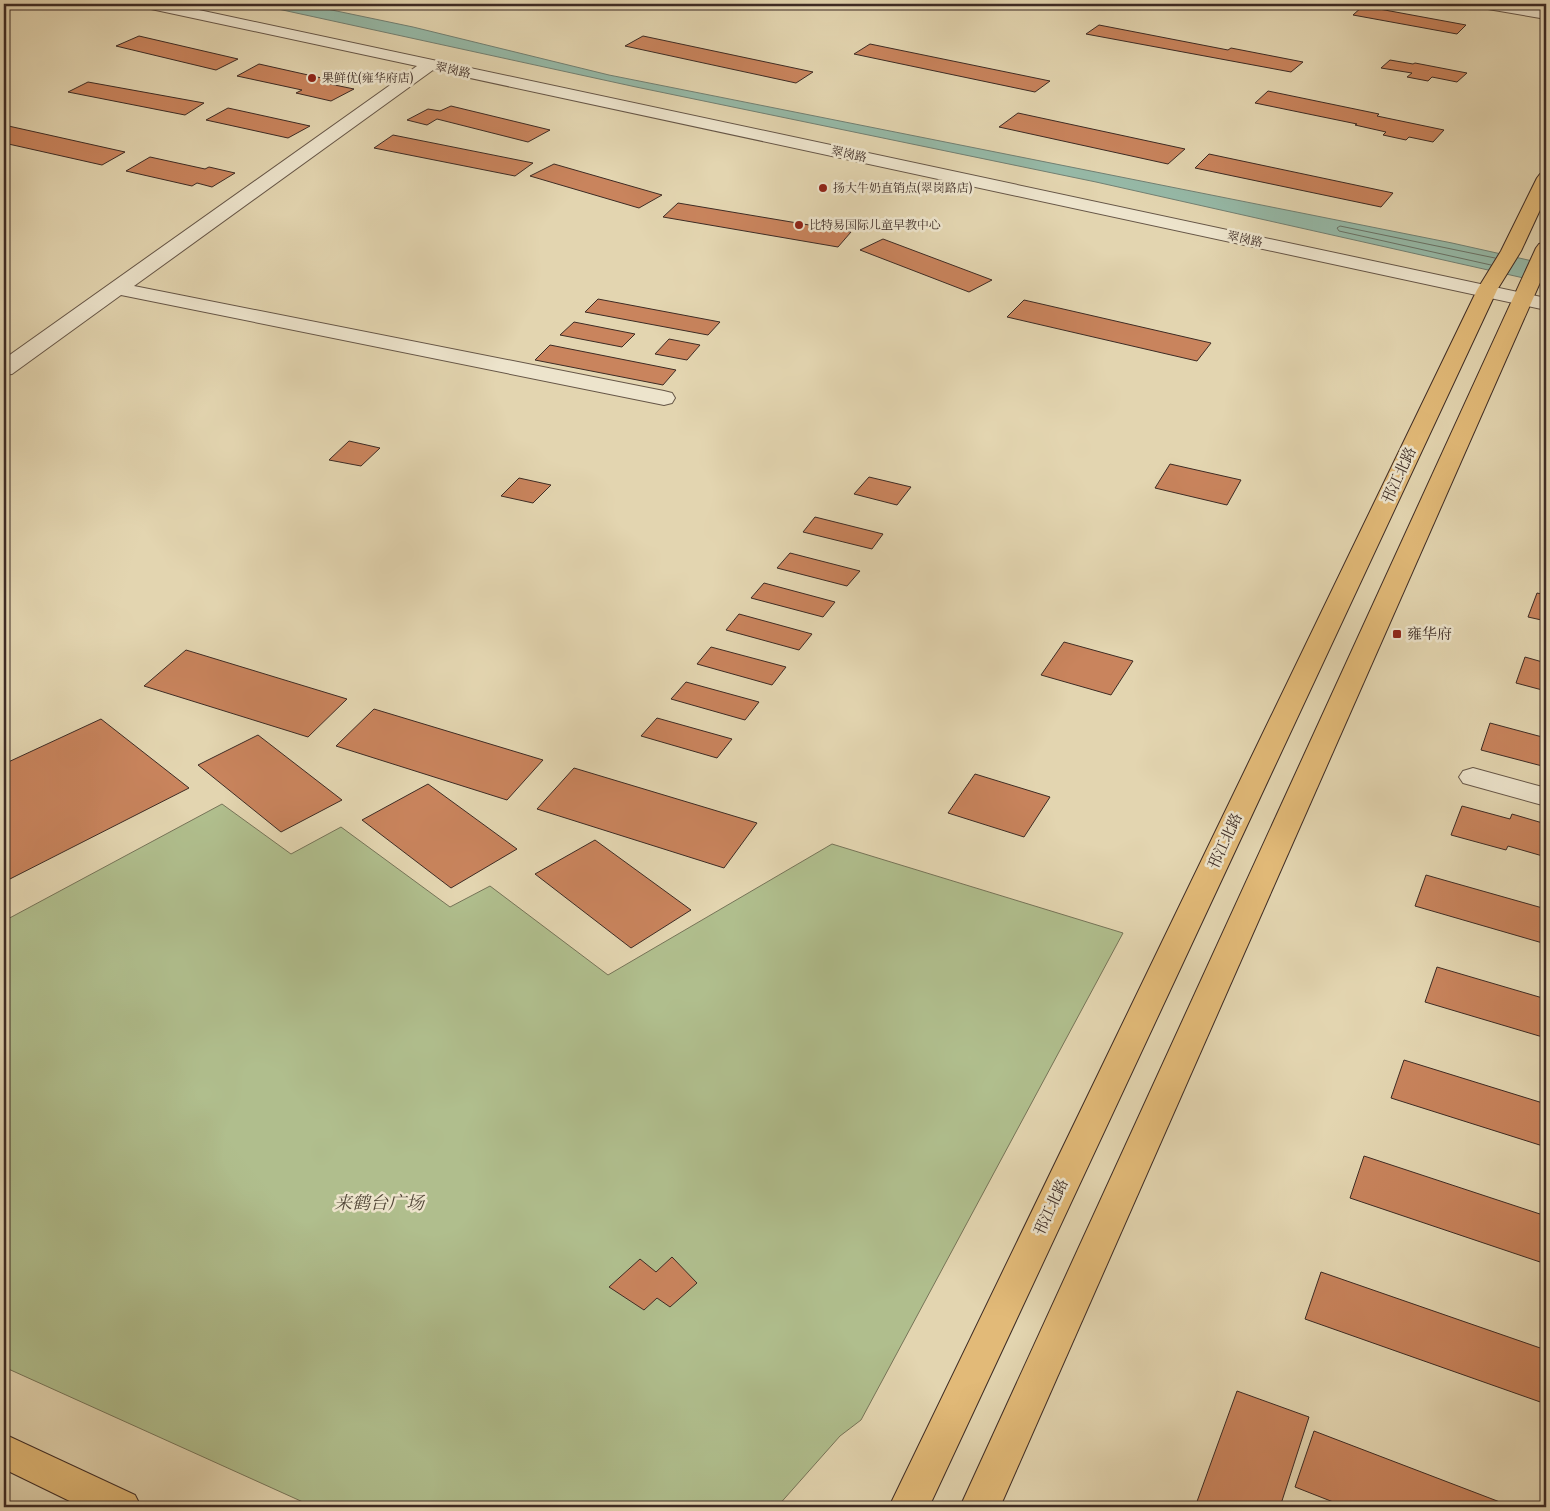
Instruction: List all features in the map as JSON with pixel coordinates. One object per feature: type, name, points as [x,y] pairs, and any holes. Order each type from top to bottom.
[{"type":"main road","name":"邗江北路","points":[[909,1507],[1492,283],[1511,251],[1546,178]]},
{"type":"main road","points":[[980,1507],[1533,295],[1545,251]]},
{"type":"main road","points":[[4,1451],[121,1507]]},
{"type":"street","name":"翠岗路","points":[[152,4],[429,65],[1492,283],[1533,295]]},
{"type":"street","points":[[1488,4],[1546,14]]},
{"type":"street","points":[[4,369],[429,65]]},
{"type":"street","points":[[116,288],[664,398]]},
{"type":"street","points":[[1473,777],[1546,797]]},
{"type":"green space","name":"来鹤台广场","points":[[222,804],[291,854],[341,827],[450,907],[490,886],[608,975],[832,844],[1123,933],[861,1420],[840,1436],[777,1507],[314,1507],[4,1367],[4,921]]},
{"type":"water","points":[[255,4],[303,4],[413,27],[609,75],[1452,243],[1546,264],[1546,283],[1096,182],[636,87]]},
{"type":"building","points":[[1291,4],[1324,4],[1318,9]]},
{"type":"building","points":[[1363,6],[1466,25],[1457,34],[1353,15]]},
{"type":"building","points":[[1099,25],[1228,50],[1231,48],[1303,62],[1291,72],[1086,34]]},
{"type":"building","points":[[139,36],[238,59],[216,70],[116,46]]},
{"type":"building","points":[[643,36],[813,72],[796,83],[625,46]]},
{"type":"building","points":[[870,44],[1050,81],[1035,92],[854,54]]},
{"type":"building","points":[[1390,60],[1467,73],[1457,82],[1432,77],[1428,81],[1407,77],[1412,73],[1381,68]]},
{"type":"building","points":[[259,64],[326,79],[320,82],[354,89],[331,101],[296,93],[302,90],[237,76]]},
{"type":"building","points":[[88,82],[204,103],[185,115],[68,92]]},
{"type":"building","points":[[1268,91],[1379,114],[1377,116],[1444,130],[1433,142],[1409,137],[1406,140],[1383,135],[1386,132],[1355,125],[1357,124],[1255,103]]},
{"type":"building","points":[[451,106],[550,130],[528,142],[437,119],[427,125],[407,120],[428,109],[440,111]]},
{"type":"building","points":[[228,108],[310,126],[288,138],[206,120]]},
{"type":"building","points":[[1018,113],[1185,149],[1168,164],[999,127]]},
{"type":"building","points":[[4,125],[125,152],[102,165],[4,143]]},
{"type":"building","points":[[393,135],[533,163],[515,176],[374,148]]},
{"type":"building","points":[[1209,154],[1393,193],[1381,207],[1195,168]]},
{"type":"building","points":[[150,157],[205,169],[209,167],[235,173],[212,187],[197,183],[192,186],[126,171]]},
{"type":"building","points":[[554,164],[662,195],[639,208],[530,176]]},
{"type":"building","points":[[678,203],[851,232],[838,247],[663,217]]},
{"type":"building","points":[[883,239],[992,280],[969,292],[860,250]]},
{"type":"building","points":[[598,299],[720,322],[708,335],[585,312]]},
{"type":"building","points":[[1024,300],[1211,343],[1197,361],[1007,317]]},
{"type":"building","points":[[574,322],[635,334],[622,347],[560,335]]},
{"type":"building","points":[[669,339],[700,345],[687,360],[655,354]]},
{"type":"building","points":[[550,345],[676,370],[663,385],[535,360]]},
{"type":"building","points":[[349,441],[380,448],[361,466],[329,460]]},
{"type":"building","points":[[1170,464],[1241,480],[1227,505],[1155,488]]},
{"type":"building","points":[[869,477],[911,487],[897,505],[854,494]]},
{"type":"building","points":[[519,478],[551,485],[533,503],[501,496]]},
{"type":"building","points":[[815,517],[883,534],[872,549],[803,532]]},
{"type":"building","points":[[790,553],[860,571],[847,586],[777,568]]},
{"type":"building","points":[[764,583],[835,602],[823,617],[751,598]]},
{"type":"building","points":[[1537,593],[1546,595],[1546,621],[1528,617]]},
{"type":"building","points":[[739,614],[812,634],[799,650],[726,630]]},
{"type":"building","points":[[1064,642],[1133,661],[1111,695],[1041,675]]},
{"type":"building","points":[[711,647],[786,667],[772,685],[697,664]]},
{"type":"building","points":[[186,650],[347,699],[308,737],[144,686]]},
{"type":"building","points":[[1525,657],[1546,663],[1546,691],[1516,683]]},
{"type":"building","points":[[686,682],[759,702],[745,720],[671,699]]},
{"type":"building","points":[[374,709],[543,760],[507,800],[336,746]]},
{"type":"building","points":[[657,718],[732,739],[717,758],[641,736]]},
{"type":"building","points":[[101,719],[189,788],[4,882],[4,764]]},
{"type":"building","points":[[1490,723],[1546,738],[1546,767],[1481,750]]},
{"type":"building","points":[[258,735],[342,800],[281,832],[198,765]]},
{"type":"building","points":[[574,768],[757,823],[724,868],[537,809]]},
{"type":"building","points":[[975,774],[1050,797],[1024,837],[948,813]]},
{"type":"building","points":[[428,784],[517,849],[451,888],[362,820]]},
{"type":"building","points":[[1462,806],[1510,819],[1512,814],[1546,824],[1546,857],[1508,846],[1506,850],[1451,835]]},
{"type":"building","points":[[595,840],[691,910],[631,948],[535,874]]},
{"type":"building","points":[[1426,875],[1546,909],[1546,944],[1415,906]]},
{"type":"building","points":[[1437,967],[1546,999],[1546,1038],[1425,1002]]},
{"type":"building","points":[[1404,1060],[1546,1104],[1546,1147],[1391,1098]]},
{"type":"building","points":[[1364,1156],[1546,1216],[1546,1264],[1350,1198]]},
{"type":"building","points":[[672,1257],[697,1283],[670,1307],[657,1298],[644,1310],[609,1287],[640,1259],[656,1272]]},
{"type":"building","points":[[1321,1272],[1546,1350],[1546,1404],[1305,1319]]},
{"type":"building","points":[[1237,1391],[1309,1417],[1280,1507],[1195,1507]]},
{"type":"building","points":[[1314,1431],[1513,1507],[1346,1507],[1295,1487]]},
{"type":"place","name":"果鲜优(雍华府店)","points":[[312,78]]},
{"type":"place","name":"扬大牛奶直销点(翠岗路店)","points":[[823,188]]},
{"type":"place","name":"比特易国际儿童早教中心","points":[[799,225]]},
{"type":"place","name":"雍华府","points":[[1397,634]]}]
